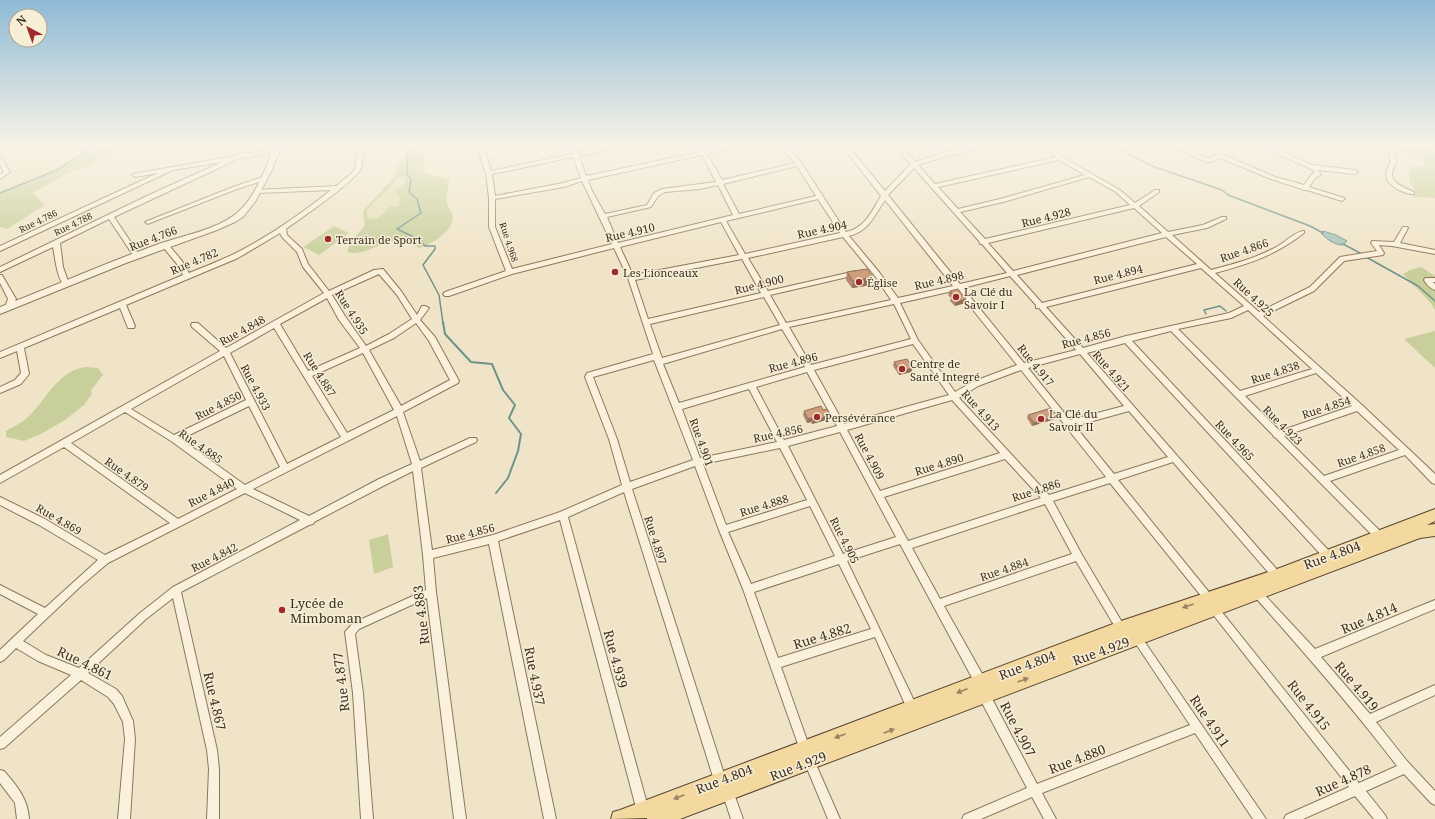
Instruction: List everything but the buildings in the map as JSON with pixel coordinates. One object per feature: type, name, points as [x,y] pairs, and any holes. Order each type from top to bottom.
[{"type":"main road","name":"Rue 4.804","points":[[808,755],[913,709],[982,689],[1121,629],[1211,604],[1276,576],[1435,515]]},
{"type":"main road","name":"Rue 4.929","points":[[650,815],[982,689],[1137,638],[1211,604],[1257,592],[1420,532],[1435,530]]},
{"type":"main road","points":[[620,819],[650,815]]},
{"type":"street","name":"Rue 4.786","points":[[0,249],[138,184]]},
{"type":"street","name":"Rue 4.788","points":[[0,270],[178,184]]},
{"type":"street","points":[[148,222],[247,184]]},
{"type":"street","name":"Rue 4.766","points":[[0,311],[165,245],[226,223],[247,209],[260,184]]},
{"type":"street","name":"Rue 4.782","points":[[0,355],[236,256],[284,229],[342,184]]},
{"type":"street","name":"Rue 4.968","points":[[490,184],[492,227],[510,272]]},
{"type":"street","points":[[492,198],[566,184]]},
{"type":"street","name":"Rue 4.901","points":[[587,184],[589,191],[603,216],[631,278],[658,359],[723,530],[748,589],[808,755],[834,819]]},
{"type":"street","points":[[603,216],[649,206],[654,196],[659,192],[709,184]]},
{"type":"street","points":[[721,184],[737,217]]},
{"type":"street","name":"Rue 4.913","points":[[811,184],[844,234],[877,274],[896,301],[915,341],[954,397],[1048,499],[1078,556],[1121,629]]},
{"type":"street","name":"Rue 4.917","points":[[875,184],[1023,366],[1211,604]]},
{"type":"street","name":"Rue 4.904","points":[[631,278],[698,266],[856,232],[865,226],[884,195],[895,184]]},
{"type":"street","points":[[935,186],[943,184]]},
{"type":"street","points":[[956,211],[1001,201],[1058,184]]},
{"type":"street","name":"Rue 4.925","points":[[1106,184],[1118,191],[1211,272],[1359,407],[1435,480]]},
{"type":"street","points":[[1294,184],[1342,199]]},
{"type":"street","points":[[1305,188],[1308,184]]},
{"type":"street","points":[[1394,184],[1412,193]]},
{"type":"street","name":"Rue 4.921","points":[[935,186],[982,242],[1080,351],[1276,576]]},
{"type":"street","points":[[257,191],[338,188]]},
{"type":"street","name":"Rue 4.928","points":[[982,242],[1135,206],[1157,191]]},
{"type":"street","name":"Rue 4.910","points":[[447,294],[510,272],[584,252],[617,246],[819,197]]},
{"type":"street","points":[[110,216],[137,256]]},
{"type":"street","name":"Rue 4.898","points":[[658,359],[784,326],[804,323],[959,287],[1010,273],[1216,223],[1224,218]]},
{"type":"street","name":"Rue 4.909","points":[[723,221],[742,256],[766,293],[809,368],[938,604],[982,689]]},
{"type":"street","points":[[1396,245],[1405,228]]},
{"type":"street","name":"Rue 4.935","points":[[284,229],[284,236],[300,251],[305,266],[328,294],[342,318],[364,349],[399,411]]},
{"type":"street","name":"Rue 4.866","points":[[1211,272],[1270,254],[1302,232]]},
{"type":"street","points":[[56,242],[60,267],[66,284]]},
{"type":"street","points":[[1258,315],[1312,289],[1342,259],[1381,253],[1374,243],[1396,245],[1435,252]]},
{"type":"street","points":[[165,245],[180,263],[187,276]]},
{"type":"street","name":"Rue 4.894","points":[[1039,306],[1203,265]]},
{"type":"street","name":"Rue 4.848","points":[[0,479],[328,294],[376,272],[381,271],[399,293],[432,339],[455,380]]},
{"type":"street","name":"Rue 4.900","points":[[646,322],[766,293],[864,272],[877,274]]},
{"type":"street","points":[[0,277],[12,299],[9,307]]},
{"type":"street","points":[[1435,280],[1427,280],[1435,288]]},
{"type":"street","points":[[122,304],[131,326]]},
{"type":"street","name":"Rue 4.856","points":[[428,555],[493,539],[563,515],[627,487],[697,462],[800,440],[954,397],[975,384],[1023,366],[1126,339],[1231,315],[1249,307]]},
{"type":"street","points":[[308,374],[384,341],[417,319],[424,313],[425,308]]},
{"type":"street","name":"Rue 4.887","points":[[276,324],[308,374],[345,437]]},
{"type":"street","name":"Rue 4.933","points":[[195,325],[225,352],[285,468]]},
{"type":"street","name":"Rue 4.923","points":[[1172,328],[1380,537]]},
{"type":"street","name":"Rue 4.965","points":[[1126,339],[1328,556]]},
{"type":"street","name":"Rue 4.896","points":[[677,407],[809,368],[915,341]]},
{"type":"street","points":[[0,390],[18,382],[25,374],[20,347]]},
{"type":"street","name":"Rue 4.897","points":[[658,359],[589,376],[613,439],[627,487],[724,786],[737,819]]},
{"type":"street","name":"Rue 4.838","points":[[1238,395],[1318,370]]},
{"type":"street","name":"Rue 4.840","points":[[0,657],[105,560],[345,437],[399,411],[455,380]]},
{"type":"street","name":"Rue 4.905","points":[[751,385],[841,559],[913,709]]},
{"type":"street","name":"Rue 4.850","points":[[174,439],[251,401]]},
{"type":"street","name":"Rue 4.854","points":[[1277,434],[1359,407]]},
{"type":"street","name":"Rue 4.885","points":[[124,408],[174,439],[244,489],[310,521]]},
{"type":"street","points":[[1069,424],[1130,408]]},
{"type":"street","name":"Rue 4.883","points":[[399,411],[417,466],[431,592],[460,819]]},
{"type":"street","name":"Rue 4.842","points":[[0,744],[143,616],[176,590],[382,482],[473,440]]},
{"type":"street","name":"Rue 4.879","points":[[64,443],[177,523]]},
{"type":"street","name":"Rue 4.858","points":[[1322,480],[1406,451]]},
{"type":"street","name":"Rue 4.890","points":[[878,495],[1006,455]]},
{"type":"street","name":"Rue 4.886","points":[[748,589],[841,559],[904,543],[1048,499],[1174,458]]},
{"type":"street","name":"Rue 4.869","points":[[0,501],[42,522],[105,560]]},
{"type":"street","name":"Rue 4.888","points":[[723,530],[812,502]]},
{"type":"street","name":"Rue 4.939","points":[[563,515],[650,815]]},
{"type":"street","name":"Rue 4.937","points":[[493,539],[550,819]]},
{"type":"street","name":"Rue 4.884","points":[[938,604],[1078,556]]},
{"type":"street","points":[[0,589],[46,613]]},
{"type":"street","name":"Rue 4.867","points":[[176,590],[212,750],[214,769],[213,819]]},
{"type":"street","name":"Rue 4.877","points":[[367,819],[358,693],[350,632],[356,626],[431,592]]},
{"type":"street","name":"Rue 4.919","points":[[1257,592],[1368,720],[1403,765],[1435,799]]},
{"type":"street","name":"Rue 4.915","points":[[1211,604],[1381,819]]},
{"type":"street","name":"Rue 4.814","points":[[1313,655],[1435,604]]},
{"type":"street","name":"Rue 4.882","points":[[775,664],[877,632]]},
{"type":"street","name":"Rue 4.911","points":[[1137,638],[1260,819]]},
{"type":"street","name":"Rue 4.861","points":[[15,642],[42,658],[80,674],[112,692],[118,700],[128,721],[130,739],[124,819]]},
{"type":"street","name":"Rue 4.907","points":[[982,689],[1050,819]]},
{"type":"street","points":[[1368,720],[1435,690]]},
{"type":"street","name":"Rue 4.880","points":[[968,819],[1035,790],[1197,726]]},
{"type":"street","name":"Rue 4.878","points":[[1290,819],[1403,769],[1403,765]]},
{"type":"street","points":[[0,775],[20,799],[23,819]]},
{"type":"shaded area","points":[[12,184],[20,184],[0,193],[0,189]]},
{"type":"shaded area","points":[[392,184],[405,184],[395,193],[399,193],[401,198],[397,207],[391,206],[377,219],[367,218],[367,210]]},
{"type":"green space","points":[[24,184],[48,184],[33,193],[45,205],[7,229],[0,227],[0,193]]},
{"type":"green space","points":[[387,184],[392,184],[367,210],[367,218],[377,219],[391,206],[397,207],[401,198],[397,197],[399,193],[394,193],[398,187],[401,187],[404,184],[448,184],[447,202],[453,216],[450,227],[446,232],[430,244],[419,248],[409,243],[398,241],[358,253],[352,253],[347,251],[352,240],[365,226],[363,211]]},
{"type":"green space","points":[[1411,184],[1435,184],[1435,198],[1413,197],[1416,192]]},
{"type":"green space","name":"Terrain de Sport","points":[[334,226],[349,233],[319,255],[303,247]]},
{"type":"green space","points":[[1421,267],[1435,276],[1435,310],[1429,301],[1403,274]]},
{"type":"green space","points":[[1435,331],[1435,368],[1404,339]]},
{"type":"green space","points":[[85,367],[98,368],[103,375],[91,390],[92,394],[84,405],[65,420],[41,434],[24,441],[6,437],[6,431],[29,416],[61,379],[76,369]]},
{"type":"green space","points":[[388,534],[393,567],[374,574],[369,540]]},
{"type":"water","points":[[1323,231],[1336,235],[1347,241],[1343,245],[1334,243],[1321,233]]},
{"type":"waterway","points":[[0,193],[22,184]]},
{"type":"waterway","points":[[410,184],[409,192],[417,199],[421,213],[397,229],[420,240],[425,246],[435,246],[435,249],[423,265],[439,295],[443,323]]},
{"type":"waterway","points":[[1205,184],[1222,190],[1228,195],[1310,226],[1323,233]]},
{"type":"waterway","points":[[1343,244],[1362,254]]},
{"type":"waterway","points":[[1366,257],[1418,286],[1435,301]]},
{"type":"waterway","points":[[1206,314],[1204,310],[1220,306],[1226,311]]},
{"type":"waterway","points":[[443,322],[445,334],[471,362],[492,364],[503,390],[515,405],[509,418],[521,434],[518,451],[508,478],[496,493]]},
{"type":"place","name":"Terrain de Sport","points":[[328,239]]},
{"type":"place","name":"Les Lionceaux","points":[[615,272]]},
{"type":"place","name":"Église","points":[[859,282]]},
{"type":"place","name":"La Clé du Savoir I","points":[[956,297]]},
{"type":"place","name":"Centre de Santé Integré","points":[[902,369]]},
{"type":"place","name":"Persévérance","points":[[817,417]]},
{"type":"place","name":"La Clé du Savoir II","points":[[1041,419]]},
{"type":"place","name":"Lycée de Mimboman","points":[[282,610]]}]
